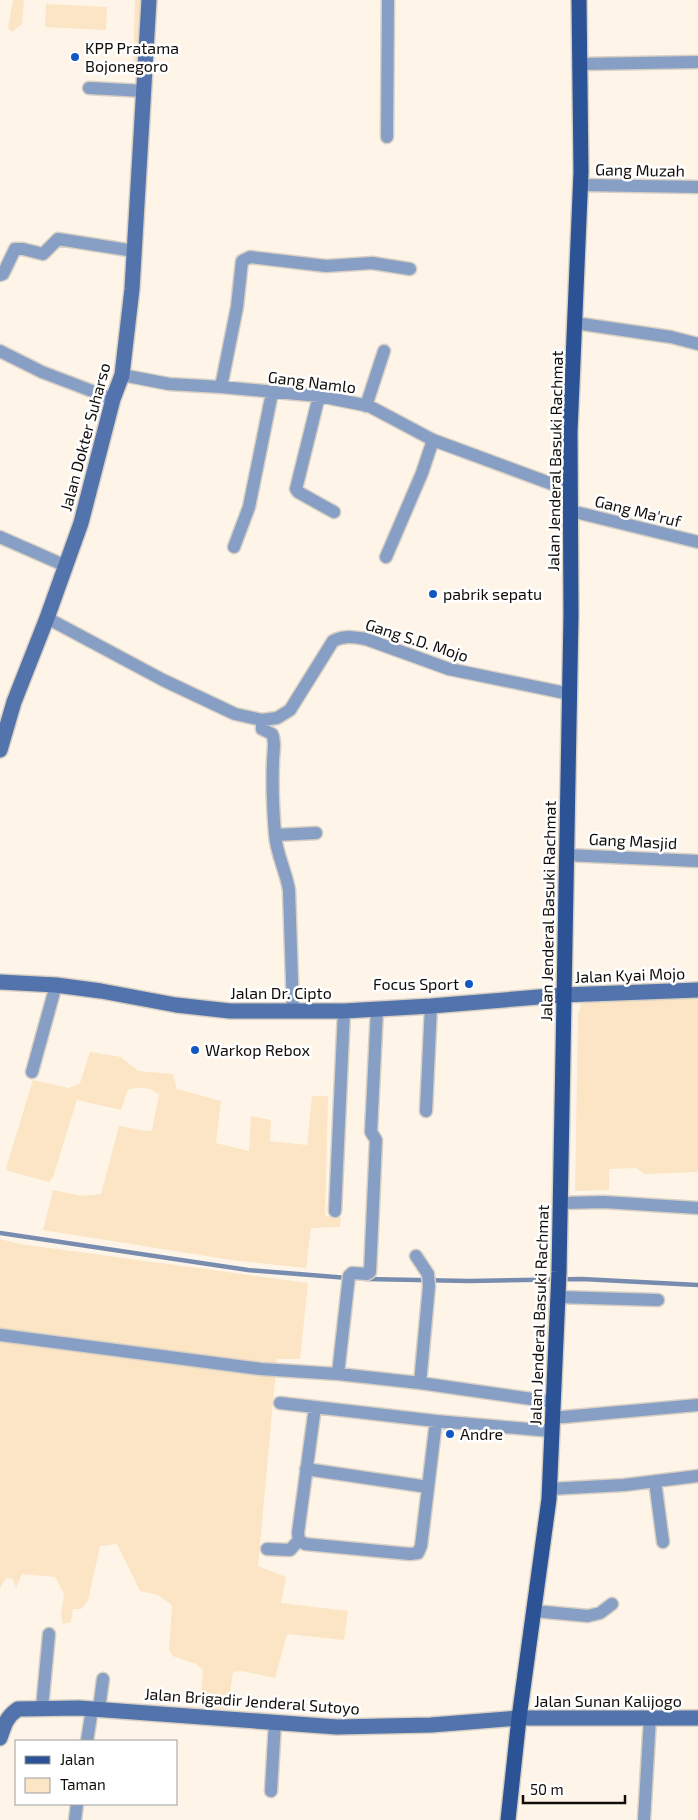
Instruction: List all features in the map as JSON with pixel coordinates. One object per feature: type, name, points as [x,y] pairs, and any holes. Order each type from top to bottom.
[{"type":"main road","name":"Jalan Jenderal Basuki Rachmat","points":[[508,1820],[519,1718],[549,1489],[559,1272],[570,694],[570,432],[580,185],[581,64],[579,0]]},
{"type":"street","name":"Jalan Dokter Suharso","points":[[0,750],[14,702],[81,523],[113,399],[122,375],[132,289],[149,0]]},
{"type":"street","points":[[387,137],[388,0]]},
{"type":"street","points":[[581,64],[698,62]]},
{"type":"street","points":[[89,88],[144,91]]},
{"type":"street","name":"Gang Muzah","points":[[580,185],[698,187]]},
{"type":"street","points":[[0,275],[3,274],[15,249],[43,254],[58,239],[134,251]]},
{"type":"street","points":[[221,387],[237,307],[242,261],[250,257],[326,266],[372,263],[410,268]]},
{"type":"street","points":[[575,323],[698,344]]},
{"type":"street","points":[[0,350],[42,372],[113,399]]},
{"type":"street","points":[[366,406],[384,351]]},
{"type":"street","name":"Gang Namlo","points":[[122,375],[169,384],[319,396],[366,406],[433,440],[571,491]]},
{"type":"street","points":[[234,547],[249,507],[272,393]]},
{"type":"street","points":[[319,396],[296,489],[298,492],[334,512]]},
{"type":"street","points":[[386,557],[418,482],[433,440]]},
{"type":"street","name":"Gang Ma'ruf","points":[[571,511],[698,542]]},
{"type":"street","points":[[0,537],[66,566]]},
{"type":"street","name":"Gang S.D. Mojo","points":[[47,618],[163,680],[235,714],[262,720],[277,718],[290,710],[333,641],[342,636],[366,639],[449,669],[570,694]]},
{"type":"street","points":[[262,720],[262,729],[272,734],[274,739],[275,835],[289,890],[293,1011]]},
{"type":"street","points":[[275,835],[316,833]]},
{"type":"street","name":"Gang Masjid","points":[[566,855],[698,860]]},
{"type":"street","name":"Jalan Dr. Cipto","points":[[0,982],[56,985],[176,1005],[230,1011],[344,1011],[564,995]]},
{"type":"street","points":[[32,1072],[56,985]]},
{"type":"street","name":"Jalan Kyai Mojo","points":[[564,995],[698,990]]},
{"type":"street","points":[[426,1112],[431,1006]]},
{"type":"street","points":[[338,1374],[348,1282],[352,1273],[367,1274],[370,1272],[376,1140],[371,1132],[377,1009]]},
{"type":"street","points":[[335,1211],[344,1011]]},
{"type":"street","points":[[561,1203],[604,1202],[698,1208]]},
{"type":"street","points":[[416,1256],[428,1280],[420,1383]]},
{"type":"street","points":[[557,1295],[658,1300]]},
{"type":"street","points":[[0,1335],[261,1368],[420,1383],[553,1402]]},
{"type":"street","points":[[280,1403],[436,1421],[552,1424],[698,1405]]},
{"type":"street","points":[[314,1407],[298,1533],[299,1540],[305,1544],[410,1554],[418,1553],[420,1550],[436,1421]]},
{"type":"street","points":[[306,1469],[428,1487]]},
{"type":"street","points":[[549,1489],[624,1485],[698,1476]]},
{"type":"street","points":[[655,1481],[663,1542]]},
{"type":"street","points":[[267,1549],[290,1550],[299,1540]]},
{"type":"street","points":[[534,1611],[588,1616],[600,1613],[612,1604]]},
{"type":"street","points":[[42,1708],[49,1634]]},
{"type":"street","points":[[87,1740],[103,1679]]},
{"type":"street","name":"Jalan Brigadir Jenderal Sutoyo","points":[[0,1738],[5,1722],[18,1709],[42,1708],[96,1709],[337,1726],[412,1726],[519,1718]]},
{"type":"street","name":"Jalan Sunan Kalijogo","points":[[519,1718],[698,1718]]},
{"type":"street","points":[[644,1820],[650,1718]]},
{"type":"street","points":[[271,1791],[274,1722]]},
{"type":"street","points":[[75,1820],[77,1805]]},
{"type":"green space","points":[[13,0],[24,0],[22,24],[12,32],[8,28]]},
{"type":"green space","points":[[135,0],[140,0],[139,72],[133,72]]},
{"type":"green space","points":[[46,4],[107,7],[106,30],[45,27]]},
{"type":"green space","points":[[698,996],[698,1172],[645,1174],[636,1168],[609,1169],[609,1190],[575,1191],[578,1016],[581,1004],[590,1000]]},
{"type":"green space","points":[[90,1052],[121,1057],[138,1071],[173,1074],[177,1089],[221,1101],[216,1143],[249,1151],[251,1116],[271,1120],[270,1141],[307,1145],[312,1096],[328,1096],[325,1216],[341,1217],[340,1227],[311,1228],[306,1268],[231,1260],[43,1230],[53,1190],[82,1196],[101,1194],[119,1126],[147,1131],[152,1130],[159,1095],[152,1090],[136,1088],[128,1090],[121,1110],[77,1100],[53,1177],[49,1182],[8,1171],[6,1168],[33,1080],[69,1088],[80,1083]]},
{"type":"green space","points":[[0,1239],[20,1244],[308,1283],[300,1359],[277,1359],[258,1566],[286,1577],[281,1603],[348,1611],[344,1640],[287,1634],[275,1678],[242,1671],[233,1672],[228,1709],[200,1706],[203,1670],[196,1664],[173,1656],[169,1650],[172,1605],[158,1595],[140,1591],[117,1544],[100,1546],[88,1601],[81,1609],[73,1609],[71,1622],[63,1624],[61,1615],[64,1594],[55,1577],[22,1574],[16,1588],[13,1579],[6,1578],[0,1588]]},
{"type":"waterway","points":[[0,1233],[248,1270],[348,1278]]},
{"type":"waterway","points":[[366,1279],[469,1281],[582,1279],[698,1285]]},
{"type":"place","name":"KPP Pratama Bojonegoro","points":[[75,57]]},
{"type":"place","name":"pabrik sepatu","points":[[433,594]]},
{"type":"place","name":"Focus Sport","points":[[469,984]]},
{"type":"place","name":"Warkop Rebox","points":[[195,1050]]},
{"type":"place","name":"Andre","points":[[450,1434]]}]
